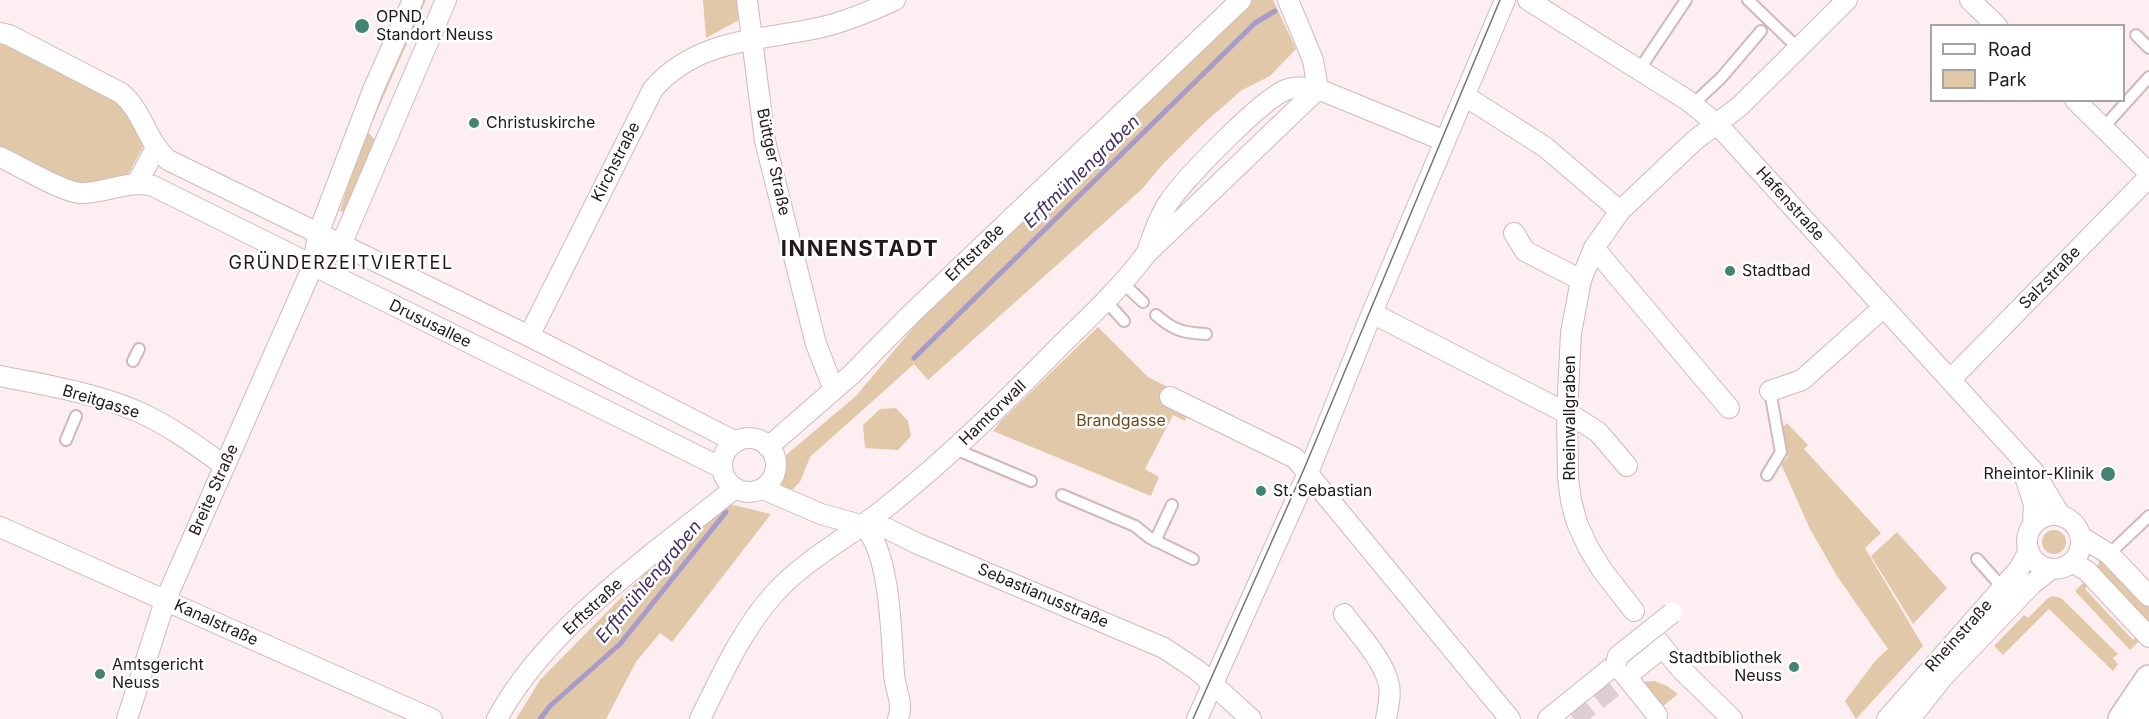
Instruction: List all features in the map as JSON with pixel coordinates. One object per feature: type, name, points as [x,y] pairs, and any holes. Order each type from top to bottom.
[{"type":"main road","points":[[2122,719],[2149,679]]},
{"type":"street","name":"Breite Straße","points":[[126,719],[165,601],[313,266],[318,234],[373,90],[413,0]]},
{"type":"street","name":"Breite Straße","points":[[313,266],[341,245],[446,0]]},
{"type":"street","name":"Büttger Straße","points":[[747,0],[765,141],[816,344],[834,390]]},
{"type":"street","name":"Kirchstraße","points":[[529,336],[654,89],[674,70],[702,52],[751,38],[815,29],[848,19],[895,0]]},
{"type":"street","points":[[1288,0],[1313,60],[1318,89]]},
{"type":"street","points":[[1197,719],[1308,473],[1504,0]]},
{"type":"street","name":"Hafenstraße","points":[[1528,0],[1693,104],[1717,124],[2015,451],[2044,486],[2060,515],[2074,523],[2081,537],[2109,554],[2149,596]]},
{"type":"street","name":"Rheinwallgraben","points":[[1634,611],[1602,570],[1588,547],[1577,523],[1571,501],[1568,477],[1567,414],[1571,333],[1581,280],[1594,248],[1620,211],[1695,140],[1740,106],[1847,0]]},
{"type":"street","points":[[1970,0],[1995,24]]},
{"type":"street","name":"Erftstraße","points":[[768,447],[834,390],[1237,2]]},
{"type":"street","name":"Drususallee","points":[[0,33],[121,93],[135,107],[156,148],[168,160],[529,336],[736,441]]},
{"type":"street","name":"Hamtorwall","points":[[1146,254],[1159,219],[1177,191],[1268,100],[1285,90],[1301,87],[1318,89],[1445,141]]},
{"type":"street","name":"Hamtorwall","points":[[700,719],[741,639],[762,608],[787,580],[864,526],[955,449],[1070,326],[1105,300],[1123,283],[1146,254],[1318,89]]},
{"type":"street","points":[[1465,96],[1545,147],[1620,211]]},
{"type":"street","points":[[2077,102],[2149,175]]},
{"type":"street","points":[[136,183],[156,148]]},
{"type":"street","name":"Drususallee","points":[[0,157],[72,191],[94,192],[136,183],[153,186],[722,468]]},
{"type":"street","name":"Salzstraße","points":[[1950,380],[2149,175]]},
{"type":"street","points":[[1514,233],[1525,251],[1581,280]]},
{"type":"street","points":[[1594,248],[1729,408]]},
{"type":"street","points":[[1770,391],[1802,380],[1884,307]]},
{"type":"street","points":[[1372,314],[1598,432],[1627,466]]},
{"type":"street","name":"Breitgasse","points":[[0,376],[81,397],[115,395],[140,413],[168,427],[225,466]]},
{"type":"street","points":[[1170,397],[1295,458],[1510,719]]},
{"type":"street","points":[[753,439],[768,447],[773,453],[775,469],[773,477],[763,489],[749,492],[735,488],[724,476],[722,468],[725,453],[736,441],[753,439]]},
{"type":"street","name":"Hafenstraße","points":[[2015,451],[2031,492],[2035,515],[2027,537],[2029,551]]},
{"type":"street","name":"Erftstraße","points":[[497,719],[528,673],[575,621],[608,591],[735,488]]},
{"type":"street","name":"Sebastianusstraße","points":[[763,489],[820,514],[864,526],[888,529],[916,543],[1143,638],[1181,658],[1251,719]]},
{"type":"street","points":[[820,514],[827,530],[823,553]]},
{"type":"street","points":[[2033,524],[2045,516],[2060,515]]},
{"type":"street","points":[[864,526],[872,534],[880,555],[892,630],[894,675],[901,705],[898,719]]},
{"type":"street","name":"Kanalstraße","points":[[0,527],[432,719]]},
{"type":"street","points":[[2029,551],[2037,563],[2051,569],[2066,566],[2072,562],[2081,546],[2081,537]]},
{"type":"street","name":"Rheinstraße","points":[[1888,718],[2019,569],[2029,551]]},
{"type":"street","points":[[2072,562],[2087,572],[2149,637]]},
{"type":"street","name":"Rheinstraße","points":[[1910,719],[1943,677],[2032,584],[2051,569]]},
{"type":"street","points":[[1657,715],[1618,656],[1672,613]]},
{"type":"street","points":[[1344,614],[1380,665],[1388,681],[1390,692],[1386,719]]},
{"type":"street","points":[[1548,719],[1624,668],[1657,640],[1681,669],[1732,719]]},
{"type":"lane","points":[[1639,70],[1686,0]]},
{"type":"lane","points":[[1748,0],[1798,48]]},
{"type":"lane","points":[[1693,104],[1721,78],[1761,31]]},
{"type":"lane","points":[[2136,35],[2149,48]]},
{"type":"lane","points":[[2125,99],[2149,77]]},
{"type":"lane","points":[[2103,128],[2123,102]]},
{"type":"lane","points":[[1123,283],[1143,302]]},
{"type":"lane","points":[[1105,300],[1124,321]]},
{"type":"lane","points":[[1156,315],[1172,328],[1186,333],[1206,334]]},
{"type":"lane","points":[[133,361],[139,349]]},
{"type":"lane","points":[[1767,475],[1781,452],[1770,391]]},
{"type":"lane","points":[[66,440],[76,416]]},
{"type":"lane","points":[[955,449],[1031,481]]},
{"type":"lane","points":[[1062,495],[1135,526],[1155,541],[1193,559]]},
{"type":"lane","points":[[1155,541],[1172,505]]},
{"type":"lane","points":[[2109,554],[2149,516]]},
{"type":"lane","points":[[1977,560],[2002,587]]},
{"type":"green space","points":[[419,0],[426,0],[368,132],[377,143],[346,213],[340,211],[365,131]]},
{"type":"green space","points":[[703,0],[737,0],[739,20],[706,38]]},
{"type":"green space","points":[[1253,0],[1273,0],[1296,49],[1270,76],[1242,90],[1203,124],[1142,189],[928,380],[914,364],[810,457],[800,482],[792,490],[781,485],[778,480],[785,456],[856,396],[955,282]]},
{"type":"green space","points":[[0,35],[114,90],[148,138],[123,184],[94,190],[0,155]]},
{"type":"green space","name":"Brandgasse","points":[[1098,327],[1148,377],[1193,400],[1185,421],[1173,415],[1145,469],[1159,477],[1151,496],[993,431]]},
{"type":"green space","points":[[896,408],[908,421],[911,436],[898,450],[865,448],[863,425],[880,409]]},
{"type":"green space","points":[[1787,423],[1808,445],[1804,449],[1881,533],[1865,548],[1923,646],[1856,719],[1845,701],[1876,660],[1888,649],[1837,576],[1810,529],[1781,464],[1788,457],[1781,429]]},
{"type":"green space","points":[[729,504],[771,514],[672,642],[660,633],[636,662],[606,719],[516,719],[540,680],[658,560]]},
{"type":"green space","points":[[2054,530],[2063,533],[2066,542],[2063,551],[2054,554],[2045,551],[2042,542],[2045,533]]},
{"type":"green space","points":[[1897,532],[1947,588],[1913,624],[1871,556]]},
{"type":"green space","points":[[2102,555],[2149,604],[2149,624],[2096,569]]},
{"type":"green space","points":[[2085,581],[2089,585],[2085,589],[2133,640],[2137,637],[2140,640],[2130,650],[2075,591]]},
{"type":"green space","points":[[2053,596],[2061,598],[2118,654],[2113,658],[2118,664],[2113,671],[2049,609],[2003,655],[1994,646],[2024,615],[2028,618],[2048,598]]},
{"type":"green space","points":[[1654,681],[1678,694],[1663,706],[1643,682]]},
{"type":"waterway","name":"Erftmühlengraben","points":[[914,358],[1255,23],[1275,11]]},
{"type":"waterway","name":"Erftmühlengraben","points":[[540,719],[550,706],[620,644],[726,512]]},
{"type":"tunnel","points":[[1574,719],[1632,672]]},
{"type":"tram line","points":[[1193,719],[1304,469],[1500,0]]},
{"type":"place","name":"OPND, Standort Neuss","points":[[362,26]]},
{"type":"place","name":"Christuskirche","points":[[474,123]]},
{"type":"place","name":"Stadtbad","points":[[1730,271]]},
{"type":"place","name":"Rheintor-Klinik","points":[[2108,474]]},
{"type":"place","name":"St. Sebastian","points":[[1261,491]]},
{"type":"place","name":"Stadtbibliothek Neuss","points":[[1794,667]]},
{"type":"place","name":"Amtsgericht Neuss","points":[[100,674]]},
{"type":"district","name":"INNENSTADT","points":[[860,249]]},
{"type":"district","name":"GRÜNDERZEITVIERTEL","points":[[341,264]]}]
